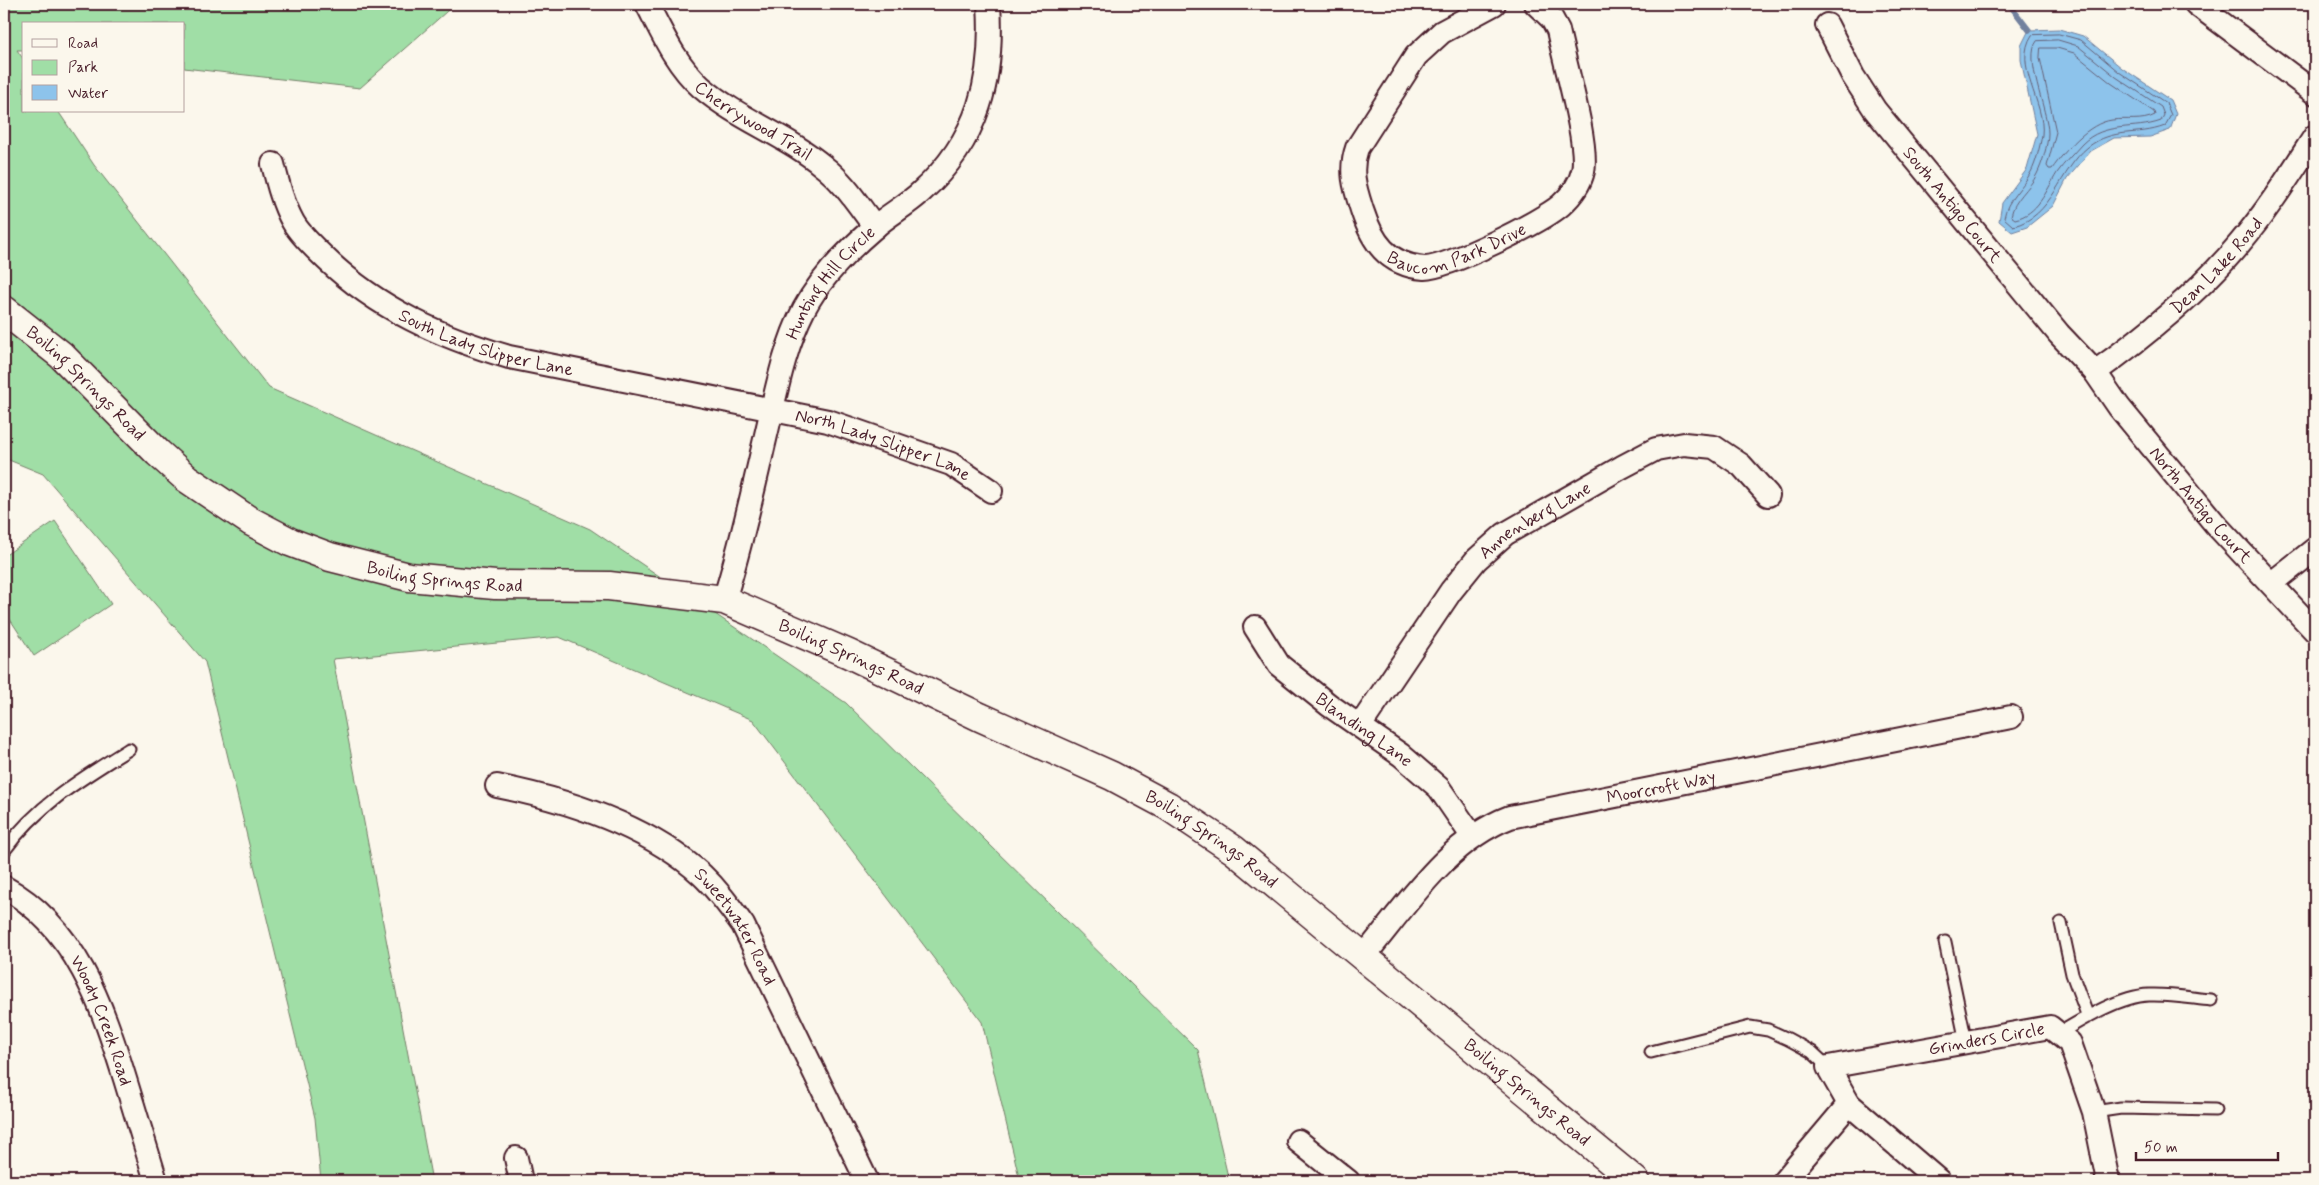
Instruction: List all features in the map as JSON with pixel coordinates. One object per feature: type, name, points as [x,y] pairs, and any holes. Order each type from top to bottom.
[{"type":"street","name":"Cherrywood Trail","points":[[648,4],[674,55],[701,87],[723,103],[804,151],[824,166],[839,180],[875,227]]},
{"type":"street","name":"Hunting Hill Circle","points":[[724,600],[741,545],[787,348],[805,307],[829,272],[875,227],[921,192],[947,164],[964,138],[979,106],[987,81],[991,34],[989,4]]},
{"type":"street","name":"Baucom Park Drive","points":[[1494,4],[1442,32],[1416,56],[1353,157],[1353,180],[1370,233],[1383,250],[1412,266],[1425,268],[1447,264],[1535,222],[1560,206],[1574,192],[1580,180],[1583,170],[1584,148],[1558,30],[1552,19],[1536,4]]},
{"type":"street","points":[[2196,4],[2315,93]]},
{"type":"street","name":"South Antigo Court","points":[[1827,24],[1853,76],[1875,110],[2059,334],[2094,372]]},
{"type":"street","name":"Dean Lake Road","points":[[2094,372],[2133,345],[2238,245],[2275,199],[2315,136]]},
{"type":"street","name":"South Lady Slipper Lane","points":[[273,164],[283,202],[294,224],[308,241],[363,290],[421,325],[464,344],[509,357],[772,409]]},
{"type":"street","name":"Boiling Springs Road","points":[[4,310],[60,355],[158,453],[186,478],[250,521],[290,542],[330,557],[409,577],[495,585],[609,586],[724,600],[849,654],[980,717],[1112,776],[1168,806],[1234,850],[1635,1181]]},
{"type":"street","name":"North Antigo Court","points":[[2094,372],[2119,407],[2216,525],[2315,631]]},
{"type":"street","name":"North Lady Slipper Lane","points":[[772,409],[828,421],[951,464],[990,491]]},
{"type":"street","name":"Annenberg Lane","points":[[1360,726],[1451,591],[1476,560],[1505,534],[1622,467],[1656,449],[1684,444],[1714,447],[1741,465],[1768,495]]},
{"type":"street","points":[[2272,583],[2315,549]]},
{"type":"street","name":"Blanding Lane","points":[[1255,628],[1279,665],[1329,705],[1401,755],[1438,788],[1472,836]]},
{"type":"street","name":"Moorcroft Way","points":[[1364,956],[1436,871],[1472,836],[1489,825],[1510,817],[2011,716]]},
{"type":"street","name":"Sweetwater Road","points":[[497,786],[526,792],[616,822],[647,836],[676,854],[716,888],[743,925],[867,1181]]},
{"type":"street","name":"Woody Creek Road","points":[[4,888],[36,910],[50,923],[74,953],[91,982],[121,1066],[156,1181]]},
{"type":"street","name":"Grinders Circle","points":[[1828,1067],[2050,1027],[2070,1043],[2094,1112],[2108,1181]]},
{"type":"street","points":[[1828,1067],[1849,1104],[1939,1181]]},
{"type":"street","points":[[1784,1181],[1849,1104]]},
{"type":"street","points":[[1298,1141],[1348,1181]]},
{"type":"street","points":[[516,1158],[521,1181]]},
{"type":"lane","points":[[4,851],[20,828],[74,783],[129,749]]},
{"type":"lane","points":[[2061,924],[2072,974],[2088,1016]]},
{"type":"lane","points":[[1945,942],[1966,1042]]},
{"type":"lane","points":[[2058,1034],[2088,1016],[2127,1000],[2148,995],[2211,1000]]},
{"type":"lane","points":[[1651,1052],[1750,1027],[1768,1030],[1788,1039],[1812,1052],[1828,1067]]},
{"type":"lane","points":[[2094,1112],[2121,1108],[2214,1110]]},
{"type":"green space","points":[[4,4],[455,4],[360,88],[185,68],[185,22],[22,22],[22,50],[17,50],[22,57],[22,112],[59,112],[94,165],[269,388],[590,529],[846,703],[1198,1050],[1229,1181],[1020,1181],[982,1022],[753,720],[559,637],[333,659],[432,1181],[321,1181],[315,1118],[205,662],[43,474],[4,458]]},
{"type":"green space","points":[[55,521],[111,604],[34,656],[4,610],[4,556]]},
{"type":"water","points":[[2059,29],[2083,36],[2122,68],[2170,100],[2176,114],[2170,130],[2150,137],[2114,138],[2091,151],[2067,179],[2053,206],[2027,227],[2012,232],[1999,221],[2002,203],[2027,169],[2037,134],[2021,60],[2021,46],[2029,30]]},
{"type":"waterway","points":[[2009,4],[2029,30]]}]
